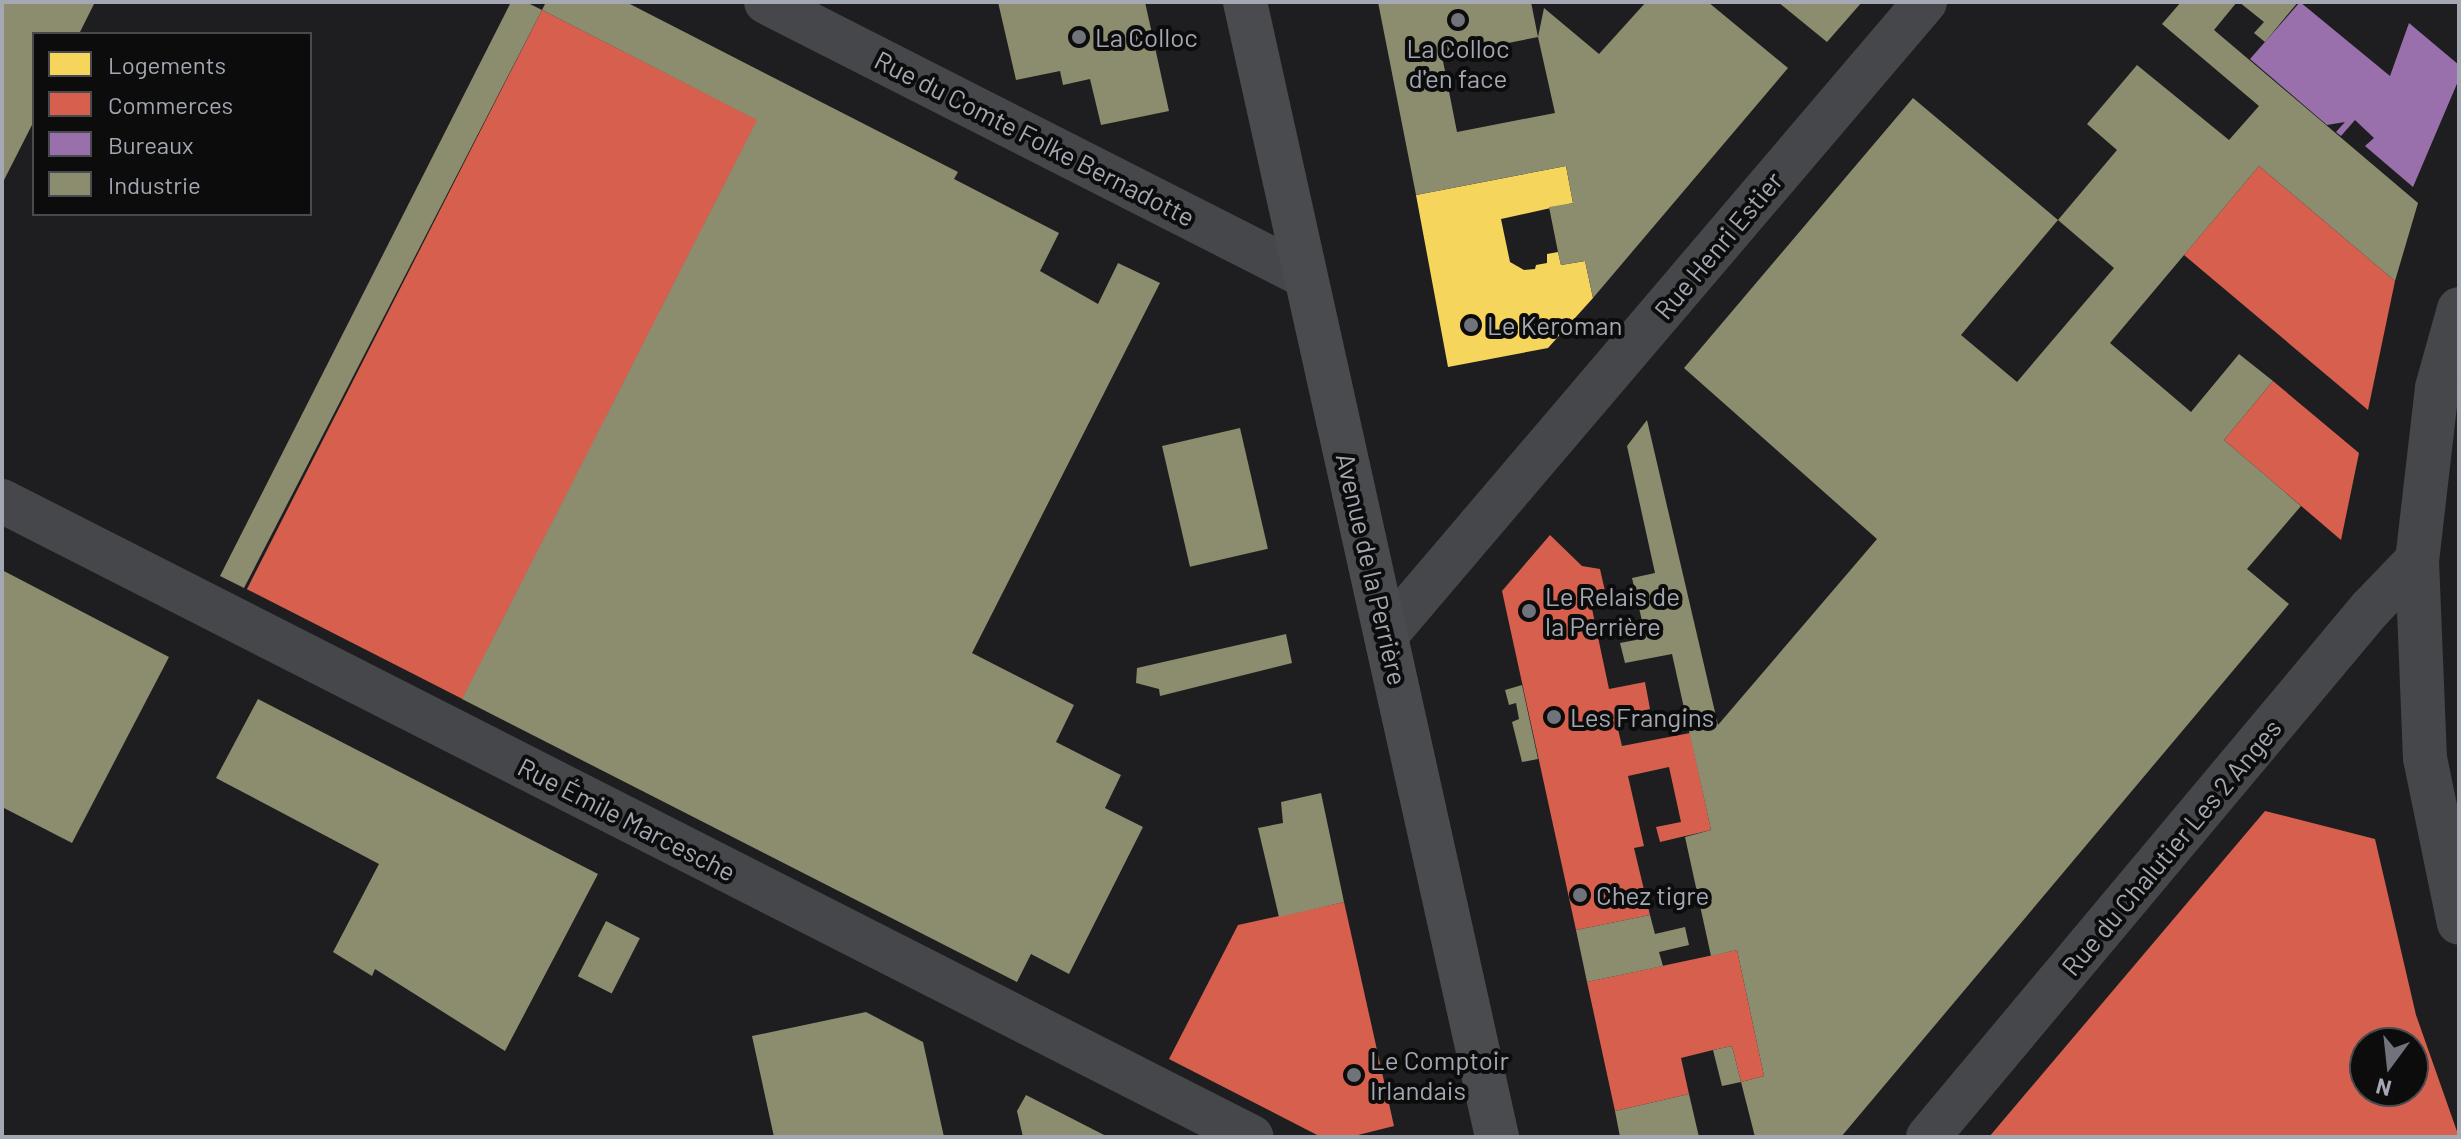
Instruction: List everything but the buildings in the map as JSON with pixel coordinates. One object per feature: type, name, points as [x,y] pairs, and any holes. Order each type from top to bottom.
[{"type":"street","name":"Rue du Comte Folke Bernadotte","points":[[766,2],[1303,275]]},
{"type":"street","name":"Avenue de la Perrière","points":[[1245,2],[1303,275],[1387,634],[1497,1137]]},
{"type":"street","name":"Rue Henri Estier","points":[[1387,634],[1925,2]]},
{"type":"street","points":[[2459,309],[2437,388],[2417,560],[2425,758],[2459,923]]},
{"type":"street","name":"Rue Émile Marcesche","points":[[2,501],[1252,1137]]},
{"type":"street","name":"Rue du Chalutier Les 2 Anges","points":[[1928,1137],[2370,609],[2417,560]]},
{"type":"shaded area","points":[[2,2],[2459,2],[2459,1137],[2,1137]]},
{"type":"place","name":"La Colloc d'en face","points":[[1458,20]]},
{"type":"place","name":"La Colloc","points":[[1079,37]]},
{"type":"place","name":"Le Keroman","points":[[1471,325]]},
{"type":"place","name":"Le Relais de la Perrière","points":[[1529,611]]},
{"type":"place","name":"Les Frangins","points":[[1554,717]]},
{"type":"place","name":"Chez tigre","points":[[1580,895]]},
{"type":"place","name":"Le Comptoir Irlandais","points":[[1354,1075]]}]
